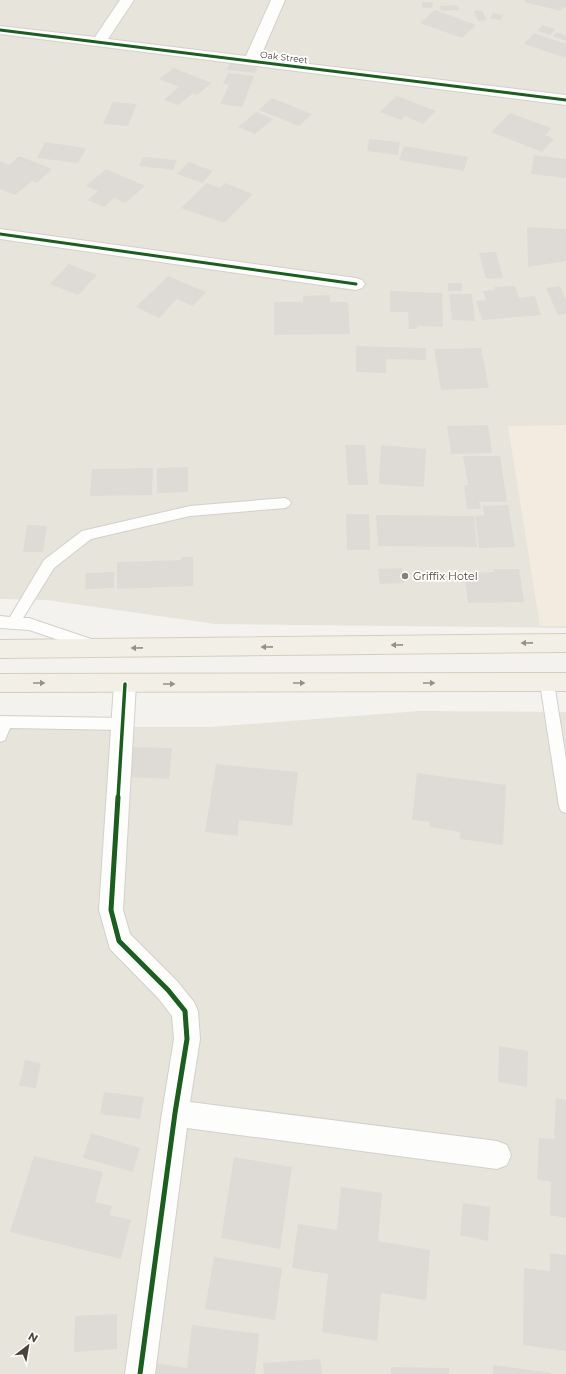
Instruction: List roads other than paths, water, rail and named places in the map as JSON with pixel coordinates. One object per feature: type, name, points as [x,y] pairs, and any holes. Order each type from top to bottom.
[{"type":"main road","points":[[0,649],[566,643]]},
{"type":"main road","points":[[0,683],[556,683]]},
{"type":"street","points":[[98,43],[127,0]]},
{"type":"street","points":[[251,61],[278,0]]},
{"type":"street","name":"Oak Street","points":[[0,30],[566,100]]},
{"type":"street","points":[[0,234],[356,284]]},
{"type":"street","points":[[124,684],[123,724],[111,910],[119,942],[168,990],[185,1011],[187,1039],[175,1113],[140,1374]]},
{"type":"street","points":[[175,1113],[497,1155]]},
{"type":"lane","points":[[14,622],[49,564],[87,535],[190,511],[285,503]]},
{"type":"lane","points":[[0,622],[29,624],[101,648]]},
{"type":"lane","points":[[556,683],[566,806]]},
{"type":"lane","points":[[0,736],[3,722],[123,724]]},
{"type":"place","name":"Griffix Hotel","points":[[405,576]]}]
